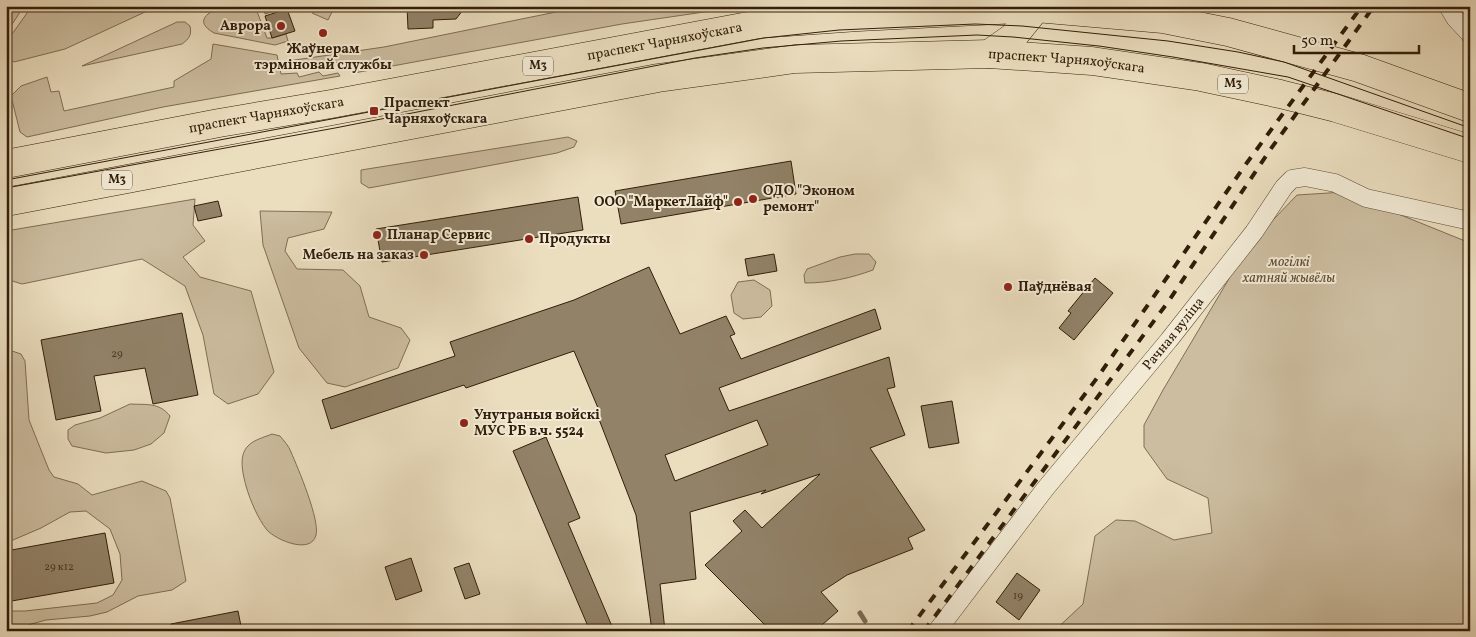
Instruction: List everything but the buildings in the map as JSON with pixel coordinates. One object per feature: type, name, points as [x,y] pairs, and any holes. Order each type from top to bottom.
[{"type":"main road","name":"праспект Чарняхоўскага","points":[[6,164],[218,123],[759,24],[974,9],[1037,7],[1163,19],[1228,32],[1359,68],[1470,108]]},
{"type":"main road","points":[[974,9],[977,35],[990,54],[1013,37],[1037,7]]},
{"type":"main road","name":"праспект Чарняхоўскага","points":[[6,202],[658,78],[795,59],[990,54],[1092,61],[1201,77],[1336,108],[1470,149]]},
{"type":"street","points":[[1448,6],[1454,18],[1470,34]]},
{"type":"street","name":"Рачная вуліца","points":[[937,631],[1045,489],[1176,332],[1254,232],[1284,187],[1292,179],[1305,177],[1335,183],[1366,198],[1470,221]]},
{"type":"green space","points":[[8,6],[24,6],[9,29],[6,29],[6,10]]},
{"type":"green space","points":[[32,6],[158,6],[65,49],[14,62],[11,60],[10,37]]},
{"type":"green space","points":[[223,6],[255,6],[267,38],[286,34],[288,41],[275,45],[214,33],[204,25],[205,17]]},
{"type":"green space","points":[[263,6],[306,6],[305,9],[296,11],[294,8],[287,7],[265,14]]},
{"type":"green space","points":[[315,6],[335,6],[328,20],[312,13]]},
{"type":"green space","points":[[559,6],[745,6],[622,24],[354,73],[348,62],[309,64],[288,68],[288,61],[384,47],[556,12]]},
{"type":"green space","points":[[177,22],[185,22],[190,26],[191,32],[182,44],[82,66]]},
{"type":"green space","points":[[213,44],[277,55],[281,74],[297,73],[299,77],[319,72],[323,76],[338,73],[340,76],[163,107],[27,137],[20,132],[11,96],[21,86],[47,77],[51,92],[59,91],[64,111],[174,87],[174,81],[211,59]]},
{"type":"green space","points":[[568,137],[577,141],[574,147],[557,153],[369,188],[361,183],[361,170]]},
{"type":"green space","name":"могілкі хатняй жывёлы","points":[[1344,192],[1470,243],[1468,268],[1470,271],[1470,631],[1054,631],[1083,604],[1095,536],[1116,520],[1135,521],[1174,540],[1212,533],[1208,498],[1167,479],[1144,447],[1144,425],[1249,245],[1297,195]]},
{"type":"green space","points":[[195,199],[193,225],[205,241],[183,257],[200,277],[251,291],[274,372],[258,394],[228,404],[214,394],[203,335],[185,286],[142,259],[22,284],[6,279],[6,231]]},
{"type":"green space","points":[[260,211],[332,212],[324,229],[288,238],[285,251],[297,269],[343,270],[360,286],[369,317],[401,328],[410,340],[398,368],[345,387],[327,383],[299,348],[263,245]]},
{"type":"green space","points":[[869,254],[876,262],[873,270],[840,280],[805,283],[804,275],[807,269],[840,257]]},
{"type":"green space","points":[[754,280],[770,290],[772,306],[761,317],[743,319],[734,313],[731,295],[738,282]]},
{"type":"green space","points":[[12,351],[21,354],[25,361],[29,420],[49,470],[54,477],[78,484],[92,495],[142,481],[166,491],[170,498],[186,581],[172,590],[138,596],[107,612],[90,616],[46,620],[21,627],[15,631],[6,631],[6,606],[12,611],[25,611],[97,603],[113,595],[122,580],[120,554],[110,529],[86,511],[70,512],[41,528],[6,543],[6,457],[9,449],[10,426],[6,389],[6,354]]},
{"type":"green space","points":[[130,404],[157,406],[170,416],[164,433],[151,444],[134,450],[106,453],[72,446],[68,439],[68,430],[75,425],[100,418]]},
{"type":"green space","points":[[272,434],[280,436],[289,448],[312,506],[316,535],[313,541],[308,544],[293,544],[271,534],[257,515],[248,491],[242,465],[245,450],[253,442]]},
{"type":"waterway","points":[[860,613],[865,621]]},
{"type":"tram line","points":[[6,180],[764,38],[839,30],[975,24],[1022,26],[1168,41],[1238,52],[1284,62],[1470,128]]},
{"type":"tram line","points":[[6,188],[335,128],[695,58],[763,48],[841,41],[977,35],[1099,46],[1288,77],[1470,139]]},
{"type":"railway","points":[[908,631],[1097,378],[1246,164],[1362,6]]},
{"type":"railway","points":[[924,631],[1168,302],[1270,150],[1374,6]]},
{"type":"place","name":"Аврора","points":[[281,26]]},
{"type":"place","name":"Жаўнерам тэрміновай службы","points":[[323,33]]},
{"type":"place","name":"Праспект Чарняхоўскага","points":[[374,111]]},
{"type":"place","name":"ОДО \"Эконом ремонт\"","points":[[753,199]]},
{"type":"place","name":"ООО \"МаркетЛайф\"","points":[[738,202]]},
{"type":"place","name":"Планар Сервис","points":[[377,235]]},
{"type":"place","name":"Продукты","points":[[529,239]]},
{"type":"place","name":"Мебель на заказ","points":[[424,255]]},
{"type":"place","name":"Паўднёвая","points":[[1008,287]]},
{"type":"place","name":"Унутраныя войскі МУС РБ в.ч. 5524","points":[[464,423]]}]
